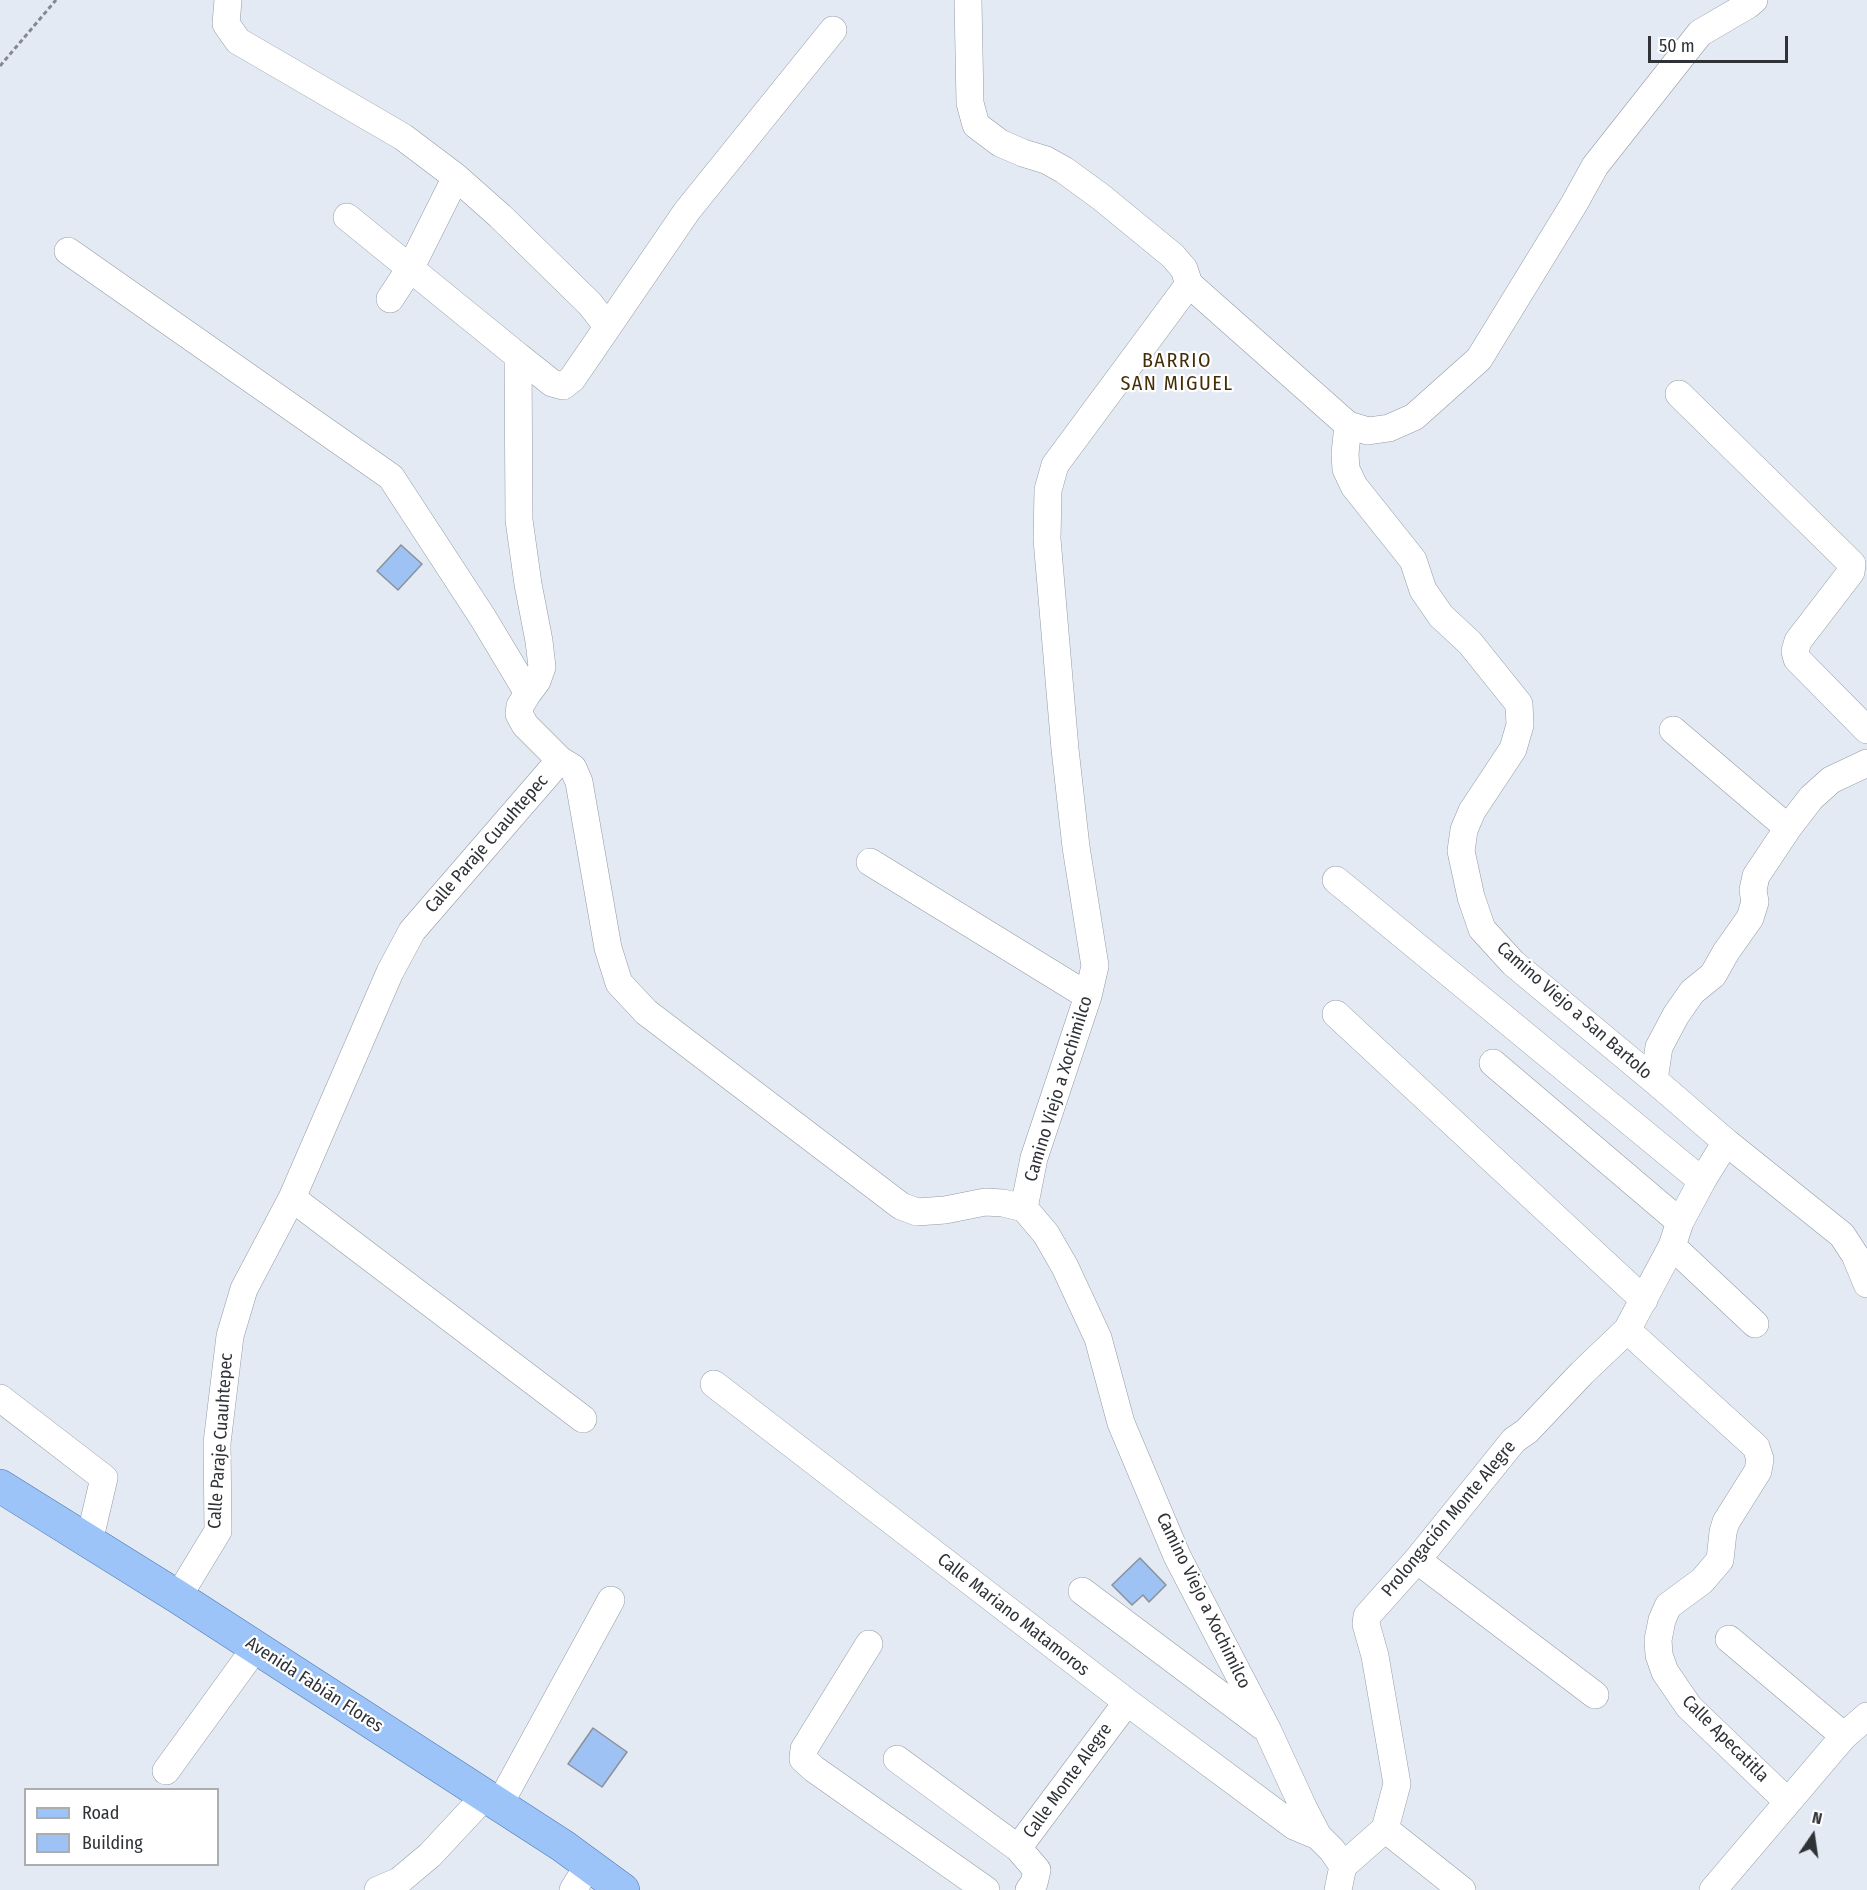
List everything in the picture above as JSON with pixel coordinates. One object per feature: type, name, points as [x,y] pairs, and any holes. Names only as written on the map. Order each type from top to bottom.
[{"type":"main road","name":"Avenida Fabián Flores","points":[[0,1486],[178,1597],[492,1801],[581,1877],[623,1890]]},
{"type":"street","points":[[228,0],[226,24],[238,41],[403,137],[456,177],[500,216],[590,304],[607,326]]},
{"type":"street","points":[[968,0],[970,103],[975,124],[1000,143],[1046,160],[1064,170],[1101,197],[1173,256],[1184,269],[1189,284],[1348,426],[1368,431],[1389,428],[1414,417],[1479,359],[1574,204],[1594,166],[1700,33],[1754,0]]},
{"type":"street","points":[[347,217],[552,383],[563,386],[573,379],[687,211],[833,30]]},
{"type":"street","points":[[390,299],[411,267],[456,177]]},
{"type":"street","points":[[68,251],[391,477],[483,618],[528,693]]},
{"type":"street","name":"Camino Viejo a Xochimilco","points":[[1189,284],[1055,465],[1048,490],[1047,539],[1065,749],[1076,847],[1095,966],[1088,996],[1034,1158],[1024,1208],[1046,1234],[1065,1267],[1098,1338],[1121,1423],[1177,1556],[1268,1731],[1318,1836],[1332,1850],[1341,1878]]},
{"type":"street","points":[[518,356],[519,520],[542,667],[537,681],[520,706],[519,714],[525,725],[560,760]]},
{"type":"street","points":[[1679,394],[1852,564],[1851,573],[1798,641],[1795,651],[1797,659],[1867,730]]},
{"type":"street","name":"Camino Viejo a San Bartolo","points":[[1348,426],[1346,469],[1354,486],[1413,560],[1423,590],[1441,616],[1470,643],[1519,704],[1520,725],[1513,749],[1472,811],[1464,830],[1461,851],[1471,897],[1482,929],[1514,963],[1726,1142]]},
{"type":"street","points":[[1673,730],[1788,828]]},
{"type":"street","name":"Calle Paraje Cuauhtepec","points":[[178,1597],[218,1531],[218,1443],[230,1336],[244,1289],[292,1198],[390,972],[412,931],[560,760],[573,768],[579,782],[608,948],[619,983],[646,1012],[901,1206],[917,1212],[945,1210],[985,1202],[1024,1208]]},
{"type":"street","points":[[1654,1080],[1659,1047],[1664,1036],[1692,993],[1713,975],[1750,918],[1755,902],[1753,890],[1756,876],[1788,828],[1811,798],[1831,780],[1866,765]]},
{"type":"street","points":[[870,862],[1088,996]]},
{"type":"street","points":[[1336,880],[1702,1181]]},
{"type":"street","points":[[1336,1014],[1644,1300]]},
{"type":"street","points":[[1492,1063],[1676,1234],[1755,1324]]},
{"type":"street","points":[[1726,1142],[1842,1235],[1855,1255],[1867,1284]]},
{"type":"street","name":"Prolongación Monte Alegre","points":[[1385,1829],[1397,1784],[1375,1656],[1366,1624],[1367,1616],[1417,1560],[1514,1440],[1527,1431],[1627,1330],[1702,1181],[1726,1142]]},
{"type":"street","points":[[292,1198],[583,1419]]},
{"type":"street","name":"Calle Apecatitla","points":[[1627,1330],[1756,1448],[1760,1459],[1758,1471],[1726,1522],[1720,1560],[1702,1581],[1668,1606],[1662,1620],[1658,1640],[1659,1655],[1665,1672],[1689,1707],[1787,1801]]},
{"type":"street","name":"Calle Mariano Matamoros","points":[[714,1384],[1127,1702],[1294,1826],[1318,1836]]},
{"type":"street","points":[[0,1398],[104,1478],[89,1542]]},
{"type":"street","points":[[1417,1560],[1595,1695]]},
{"type":"street","points":[[1082,1591],[1268,1731]]},
{"type":"street","points":[[378,1890],[399,1881],[492,1801],[611,1600]]},
{"type":"street","points":[[1728,1639],[1844,1736]]},
{"type":"street","points":[[868,1644],[804,1749],[803,1759],[986,1890]]},
{"type":"street","points":[[166,1771],[256,1647]]},
{"type":"street","name":"Calle Monte Alegre","points":[[1029,1890],[1034,1883],[1037,1870],[1018,1848],[1127,1702]]},
{"type":"street","points":[[1723,1886],[1787,1801],[1844,1736],[1867,1716]]},
{"type":"street","points":[[897,1759],[1018,1848]]},
{"type":"street","points":[[1341,1878],[1385,1829],[1462,1890]]},
{"type":"path","points":[[0,66],[56,0]]},
{"type":"building","points":[[401,545],[422,564],[398,590],[377,571]]},
{"type":"building","points":[[1140,1558],[1166,1585],[1149,1602],[1143,1595],[1132,1605],[1112,1585]]},
{"type":"building","points":[[593,1728],[627,1752],[602,1787],[568,1764]]},
{"type":"district","name":"BARRIO SAN MIGUEL","points":[[1177,372]]}]
